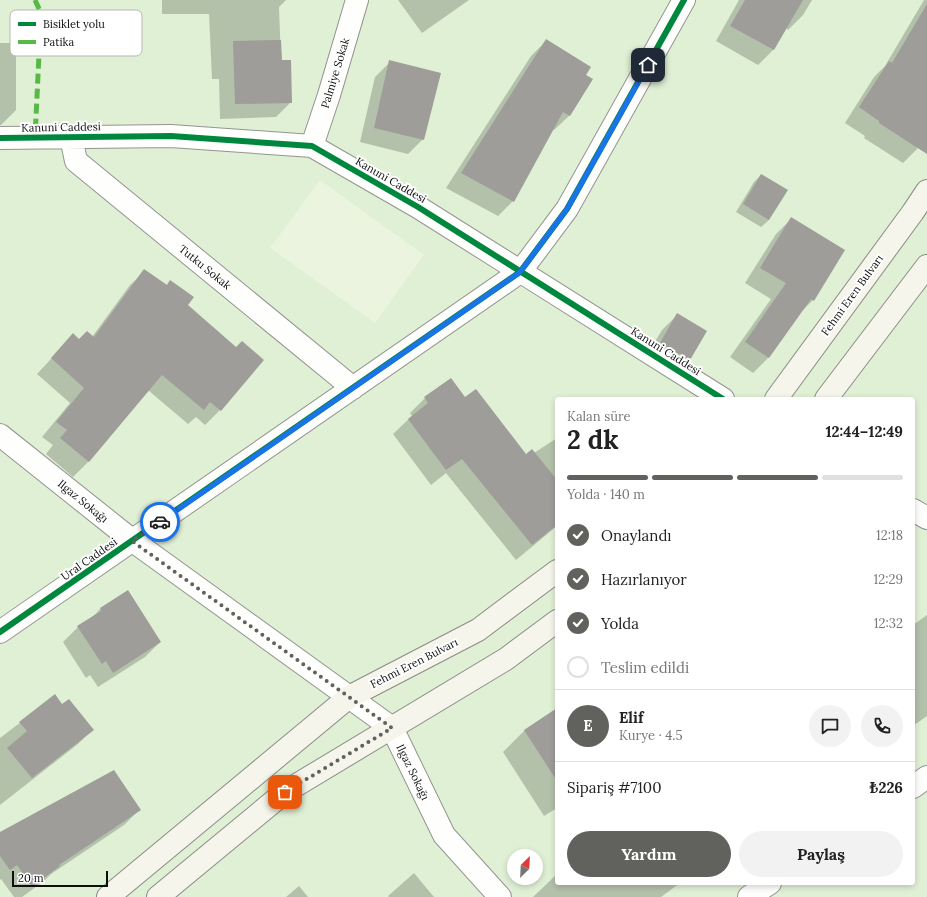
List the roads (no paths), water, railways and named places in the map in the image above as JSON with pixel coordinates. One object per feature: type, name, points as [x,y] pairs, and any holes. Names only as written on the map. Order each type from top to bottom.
[{"type":"street","name":"Palmiye Sokak","points":[[312,146],[329,95],[357,0]]},
{"type":"street","name":"Ural Caddesi","points":[[0,632],[520,272],[567,209],[684,0]]},
{"type":"street","name":"Kanuni Caddesi","points":[[0,138],[171,136],[312,146],[418,207],[720,397]]},
{"type":"street","name":"Tutku Sokak","points":[[71,137],[76,161],[353,388]]},
{"type":"street","name":"Fehmi Eren Bulvarı","points":[[777,397],[927,191]]},
{"type":"street","points":[[828,397],[927,266]]},
{"type":"street","name":"Ilgaz Sokağı","points":[[0,435],[132,541],[392,728],[444,835],[500,897]]},
{"type":"street","points":[[915,511],[927,518]]},
{"type":"street","name":"Fehmi Eren Bulvarı","points":[[108,897],[349,697],[478,630],[555,572]]},
{"type":"street","points":[[158,897],[285,792],[506,660],[555,622]]},
{"type":"street","points":[[915,786],[927,778]]},
{"type":"street","points":[[749,897],[767,885]]}]
